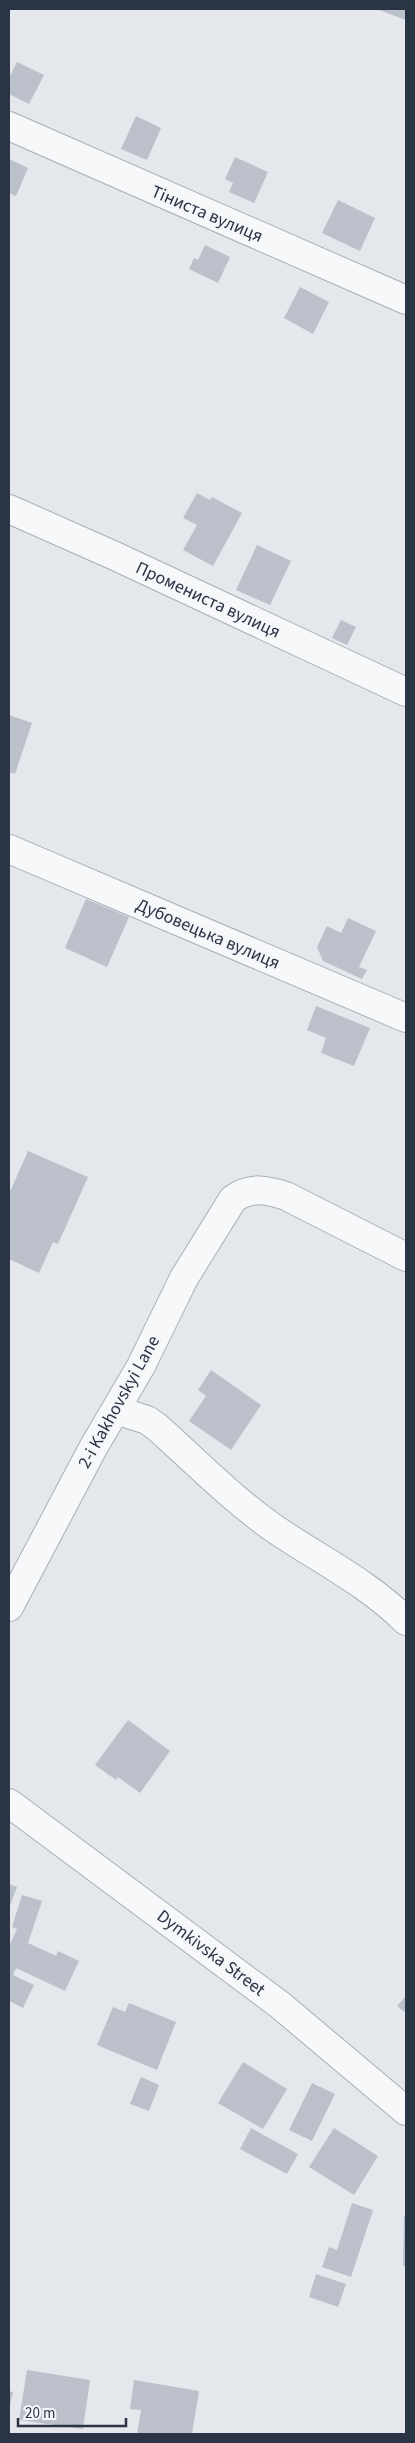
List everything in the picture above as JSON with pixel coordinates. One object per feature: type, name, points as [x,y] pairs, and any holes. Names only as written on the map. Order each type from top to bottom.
[{"type":"street","name":"Тіниста вулиця","points":[[9,126],[406,300]]},
{"type":"street","name":"Промениста вулиця","points":[[9,509],[115,556],[406,692]]},
{"type":"street","name":"Дубовецька вулиця","points":[[9,849],[406,1018]]},
{"type":"street","name":"2-i Kakhovskyi Lane","points":[[9,1608],[62,1505],[141,1366],[184,1278],[212,1228],[233,1199],[241,1193],[266,1189],[286,1196],[406,1257]]},
{"type":"street","points":[[116,1410],[147,1420],[157,1427],[219,1486],[243,1505],[274,1528],[339,1569],[406,1621]]},
{"type":"street","name":"Dymkivska Street","points":[[9,1803],[250,1982],[406,2111]]},
{"type":"building","points":[[406,9],[406,20],[379,10]]},
{"type":"building","points":[[17,62],[44,75],[29,104],[9,94],[9,78]]},
{"type":"building","points":[[136,116],[161,128],[147,160],[121,149]]},
{"type":"building","points":[[235,157],[268,172],[254,203],[229,192],[233,183],[225,179]]},
{"type":"building","points":[[9,159],[28,168],[16,196],[9,193]]},
{"type":"building","points":[[338,200],[375,218],[360,251],[322,233]]},
{"type":"building","points":[[205,245],[230,257],[218,283],[189,269],[194,258],[198,260]]},
{"type":"building","points":[[300,287],[329,302],[313,334],[284,318]]},
{"type":"building","points":[[197,493],[210,500],[212,497],[242,513],[213,566],[183,550],[197,525],[183,518]]},
{"type":"building","points":[[257,545],[291,561],[270,605],[236,590]]},
{"type":"building","points":[[341,620],[356,627],[347,645],[332,638]]},
{"type":"building","points":[[9,715],[32,723],[15,774],[9,772]]},
{"type":"building","points":[[86,899],[129,917],[107,967],[65,948]]},
{"type":"building","points":[[348,918],[376,931],[359,967],[367,970],[362,979],[323,961],[317,947],[327,926],[341,933]]},
{"type":"building","points":[[316,1006],[370,1028],[354,1066],[321,1053],[326,1038],[307,1030]]},
{"type":"building","points":[[28,1151],[88,1177],[58,1244],[53,1242],[39,1273],[9,1259],[9,1194]]},
{"type":"building","points":[[211,1370],[261,1405],[231,1450],[189,1421],[206,1396],[198,1390]]},
{"type":"building","points":[[128,1720],[170,1751],[140,1793],[118,1777],[116,1780],[95,1765]]},
{"type":"building","points":[[9,1884],[17,1887],[9,1909]]},
{"type":"building","points":[[22,1895],[42,1901],[28,1943],[56,1956],[58,1951],[79,1961],[65,1991],[16,1968],[13,1975],[34,1985],[23,2008],[9,2001],[9,1946],[17,1929],[12,1927]]},
{"type":"building","points":[[406,1996],[406,2013],[397,2006]]},
{"type":"building","points":[[129,2003],[176,2022],[157,2070],[97,2045],[113,2007],[125,2012]]},
{"type":"building","points":[[243,2062],[287,2089],[263,2129],[218,2103]]},
{"type":"building","points":[[141,2077],[159,2085],[149,2111],[130,2104]]},
{"type":"building","points":[[312,2083],[335,2094],[312,2141],[289,2130]]},
{"type":"building","points":[[251,2128],[298,2154],[287,2174],[240,2149]]},
{"type":"building","points":[[334,2128],[378,2156],[354,2195],[309,2167]]},
{"type":"building","points":[[352,2203],[373,2210],[351,2277],[322,2267],[329,2247],[337,2250]]},
{"type":"building","points":[[404,2215],[406,2216],[406,2266],[403,2266]]},
{"type":"building","points":[[316,2274],[346,2284],[338,2307],[309,2297]]},
{"type":"building","points":[[27,2370],[90,2380],[83,2429],[19,2420]]},
{"type":"building","points":[[134,2380],[199,2391],[192,2434],[137,2434],[141,2410],[130,2409]]},
{"type":"building","points":[[9,2391],[13,2392],[10,2405],[9,2405]]}]
